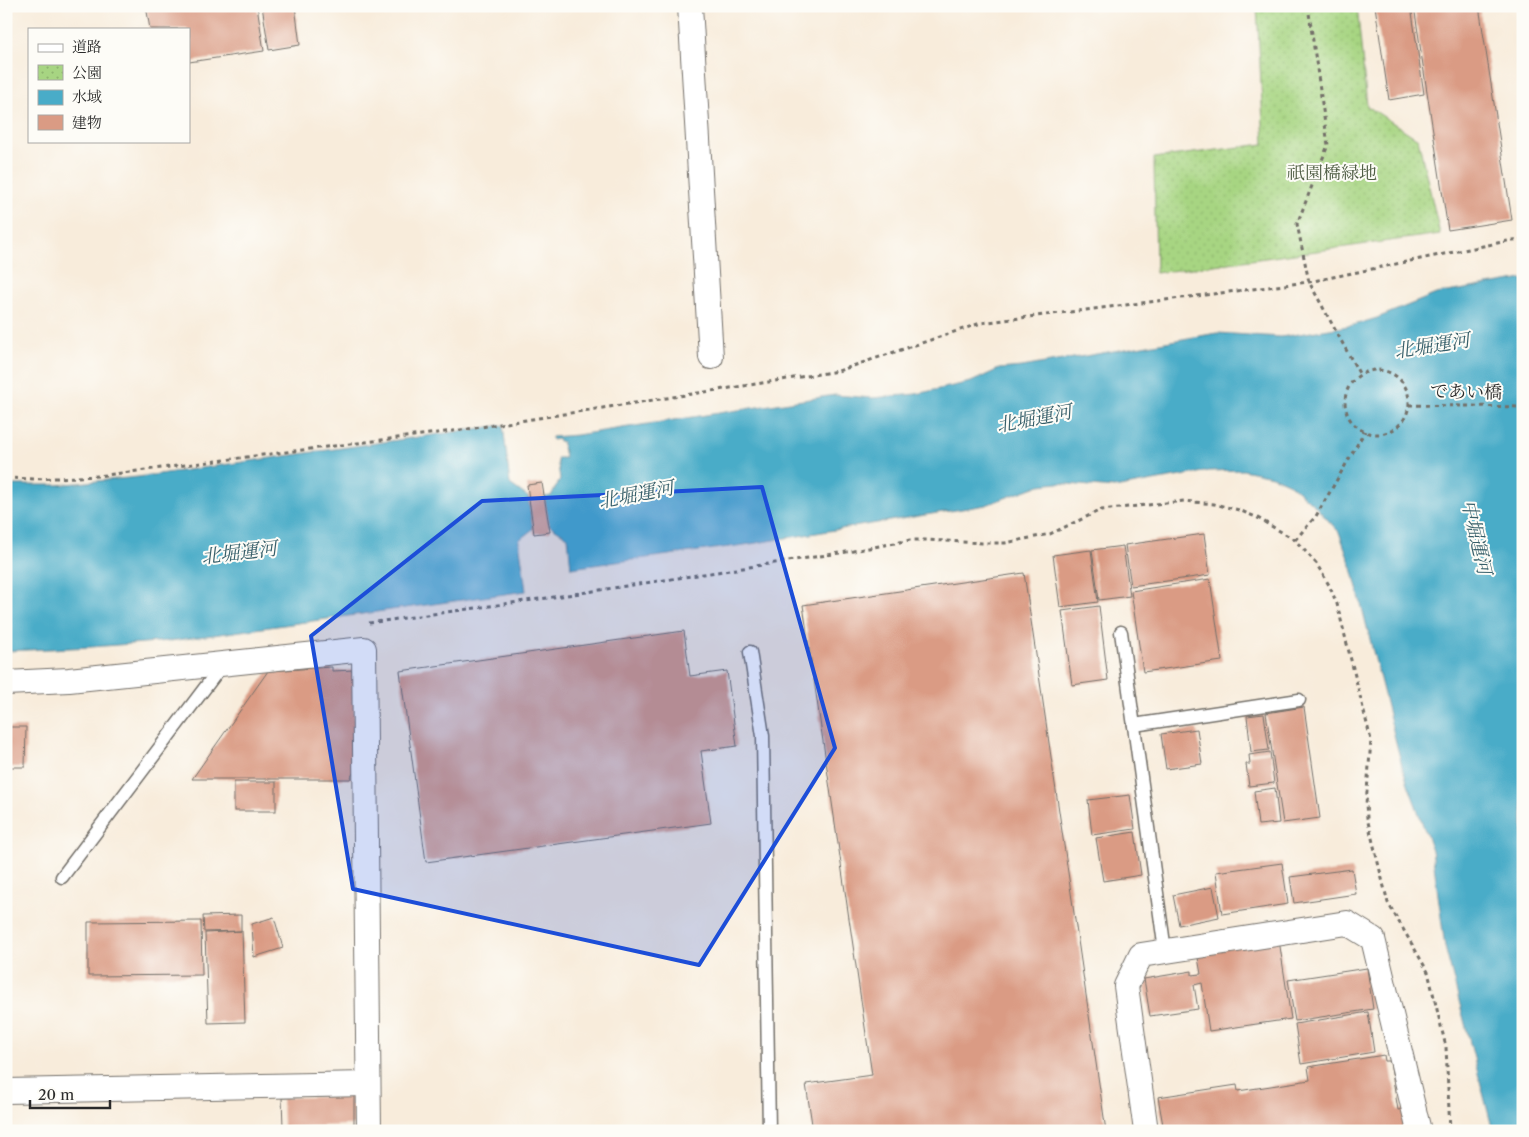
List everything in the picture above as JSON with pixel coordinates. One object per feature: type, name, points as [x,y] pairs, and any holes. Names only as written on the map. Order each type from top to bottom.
[{"type":"street","points":[[690,6],[711,357]]},
{"type":"street","points":[[6,683],[69,680],[364,649],[369,1131]]},
{"type":"street","points":[[1146,1131],[1126,986],[1141,955],[1347,923],[1373,939],[1419,1131]]},
{"type":"street","points":[[6,1091],[368,1084]]},
{"type":"lane","points":[[1121,632],[1165,952]]},
{"type":"lane","points":[[750,652],[763,736],[769,1131]]},
{"type":"lane","points":[[62,877],[223,664]]},
{"type":"lane","points":[[1134,725],[1299,700]]},
{"type":"path","points":[[1295,540],[1316,516],[1364,431],[1350,418],[1346,409],[1345,399],[1353,381],[1360,375],[1309,282],[1297,224],[1328,145],[1308,6]]},
{"type":"path","points":[[6,478],[35,479],[98,476],[468,429],[838,370],[982,323],[1309,282],[1523,239]]},
{"type":"path","name":"であい橋","points":[[1360,375],[1370,371],[1381,370],[1392,373],[1400,379],[1410,399],[1405,418],[1392,430],[1383,433],[1364,431]]},
{"type":"path","name":"であい橋","points":[[1409,406],[1523,407]]},
{"type":"path","points":[[366,623],[600,590],[853,551],[910,540],[1005,543],[1050,534],[1100,510],[1184,501],[1214,504],[1239,510],[1256,517],[1295,540],[1316,563],[1329,585],[1337,604],[1371,740],[1366,804],[1367,818],[1388,903],[1428,972],[1446,1047],[1450,1131]]},
{"type":"highlighted area","points":[[762,487],[835,748],[699,965],[353,889],[311,636],[482,501]]},
{"type":"green space","name":"祇園橋緑地","points":[[1257,6],[1357,6],[1367,106],[1418,139],[1440,234],[1156,273],[1154,158],[1264,144]]},
{"type":"water","points":[[1523,279],[1523,1131],[1493,1131],[1445,947],[1432,850],[1403,770],[1352,568],[1339,532],[1314,505],[1290,484],[1272,476],[1243,470],[1209,471],[1114,488],[1057,483],[1040,485],[986,505],[744,545],[571,568],[568,537],[549,525],[544,497],[551,496],[560,479],[557,458],[565,458],[562,441],[559,442],[558,439],[552,440],[552,437],[577,435],[835,395],[872,398],[916,394],[971,382],[999,369],[1022,367],[1217,333],[1281,337],[1354,325],[1377,318],[1436,294]]},
{"type":"water","name":"北堀運河","points":[[503,425],[510,484],[528,497],[533,529],[519,540],[526,591],[170,641],[6,651],[6,485],[57,485],[138,477]]},
{"type":"building","points":[[146,6],[257,6],[264,51],[190,62],[190,28],[150,28]]},
{"type":"building","points":[[262,6],[295,6],[300,45],[269,50]]},
{"type":"building","points":[[1375,6],[1411,6],[1424,94],[1389,100]]},
{"type":"building","points":[[1414,6],[1479,6],[1512,220],[1448,230]]},
{"type":"building","points":[[542,483],[550,532],[534,534],[527,485]]},
{"type":"building","points":[[1204,534],[1210,575],[1131,586],[1125,545]]},
{"type":"building","points":[[1123,546],[1130,596],[1099,600],[1092,550]]},
{"type":"building","points":[[1091,550],[1098,602],[1060,607],[1053,555]]},
{"type":"building","points":[[1024,573],[1106,1131],[813,1131],[806,1084],[872,1075],[803,605]]},
{"type":"building","points":[[1210,579],[1222,661],[1143,672],[1131,591]]},
{"type":"building","points":[[1099,606],[1108,680],[1072,685],[1062,611]]},
{"type":"building","points":[[684,631],[690,676],[727,671],[737,746],[701,751],[711,823],[426,862],[400,671]]},
{"type":"building","points":[[332,667],[332,671],[354,670],[355,769],[350,779],[192,779],[268,671]]},
{"type":"building","points":[[1304,707],[1320,818],[1283,823],[1266,713]]},
{"type":"building","points":[[1264,714],[1269,750],[1251,752],[1247,716]]},
{"type":"building","points":[[6,727],[26,727],[25,767],[6,767]]},
{"type":"building","points":[[1197,729],[1202,764],[1166,769],[1161,734]]},
{"type":"building","points":[[1270,752],[1274,783],[1249,786],[1246,764],[1250,764],[1249,755]]},
{"type":"building","points":[[234,782],[276,782],[276,811],[234,811]]},
{"type":"building","points":[[1275,788],[1279,823],[1258,825],[1254,791]]},
{"type":"building","points":[[1130,795],[1135,829],[1092,835],[1088,800]]},
{"type":"building","points":[[1135,832],[1141,875],[1103,881],[1096,838]]},
{"type":"building","points":[[1282,863],[1288,904],[1222,914],[1216,872]]},
{"type":"building","points":[[1352,869],[1356,894],[1294,903],[1290,877]]},
{"type":"building","points":[[1213,887],[1219,917],[1179,925],[1173,895]]},
{"type":"building","points":[[241,915],[241,931],[204,932],[203,916]]},
{"type":"building","points":[[274,917],[283,948],[254,957],[252,924]]},
{"type":"building","points":[[201,921],[202,975],[88,976],[88,922]]},
{"type":"building","points":[[242,931],[245,1022],[208,1023],[205,933]]},
{"type":"building","points":[[1279,940],[1291,1019],[1209,1031],[1202,983],[1194,985],[1198,1009],[1150,1016],[1144,979],[1192,971],[1192,975],[1201,974],[1197,952]]},
{"type":"building","points":[[1367,968],[1373,1009],[1295,1021],[1288,980]]},
{"type":"building","points":[[1368,1012],[1374,1052],[1301,1064],[1295,1024]]},
{"type":"building","points":[[1384,1055],[1385,1061],[1390,1061],[1398,1110],[1405,1109],[1409,1131],[1164,1131],[1158,1097],[1237,1085],[1238,1091],[1310,1080],[1308,1067]]},
{"type":"building","points":[[354,1096],[354,1125],[283,1127],[282,1098]]},
{"type":"water label","name":"中堀運河","points":[[1477,537]]}]
